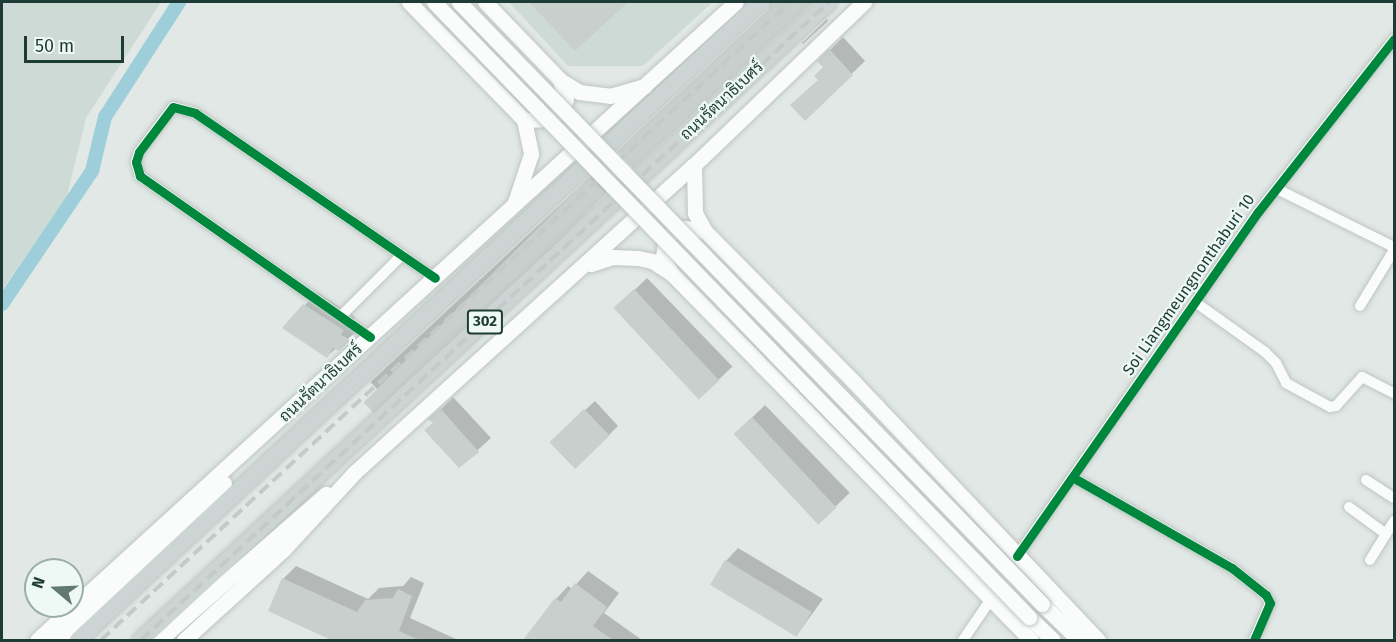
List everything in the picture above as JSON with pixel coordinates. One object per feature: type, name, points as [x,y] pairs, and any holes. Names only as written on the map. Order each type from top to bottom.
[{"type":"main road","points":[[409,2],[524,120],[531,154],[512,207]]},
{"type":"main road","points":[[434,2],[1053,640]]},
{"type":"main road","points":[[459,2],[1079,640]]},
{"type":"main road","points":[[485,2],[560,80],[594,96],[648,85]]},
{"type":"main road","name":"ถนนรัตนาธิเบศร์","points":[[37,640],[245,454],[736,2]]},
{"type":"main road","name":"ถนนรัตนาธิเบศร์","points":[[78,640],[761,2]]},
{"type":"main road","name":"ถนนรัตนาธิเบศร์","points":[[141,640],[829,2]]},
{"type":"main road","name":"ถนนรัตนาธิเบศร์","points":[[184,640],[283,550],[355,471],[694,165],[864,2]]},
{"type":"main road","points":[[524,120],[552,119],[566,99],[560,80]]},
{"type":"main road","points":[[694,165],[695,213],[705,231],[1098,640]]},
{"type":"main road","points":[[672,274],[663,257],[672,233],[684,228],[705,231]]},
{"type":"main road","points":[[584,266],[612,257],[638,258],[652,261],[672,274],[1031,640]]},
{"type":"main road","points":[[57,640],[224,484],[245,454]]},
{"type":"main road","points":[[159,640],[220,584],[355,471]]},
{"type":"main road","points":[[176,531],[211,518]]},
{"type":"street","name":"Soi Liangmeungnonthaburi 10","points":[[1017,556],[1277,189],[1395,39]]},
{"type":"street","points":[[370,337],[342,315],[140,176],[136,162],[140,152],[173,107],[195,113],[435,278]]},
{"type":"street","points":[[1277,189],[1395,248],[1360,306]]},
{"type":"street","points":[[342,315],[402,255]]},
{"type":"street","points":[[1195,302],[1271,358],[1286,383],[1330,407],[1336,406],[1362,377],[1395,393]]},
{"type":"street","points":[[1074,478],[1232,568],[1266,595],[1270,603],[1254,640]]},
{"type":"street","points":[[1366,480],[1395,498]]},
{"type":"street","points":[[1349,507],[1386,534]]},
{"type":"street","points":[[1370,560],[1395,521]]},
{"type":"street","points":[[963,640],[991,600]]},
{"type":"shaded area","points":[[2,2],[161,2],[86,118],[67,196],[2,290]]},
{"type":"shaded area","points":[[509,2],[713,2],[643,66],[568,66]]},
{"type":"building","points":[[529,2],[628,2],[575,51]]},
{"type":"building","points":[[771,2],[814,2],[634,169],[617,151],[768,10]]},
{"type":"building","points":[[829,49],[853,75],[805,121],[790,105],[818,80],[814,76],[823,67],[817,61]]},
{"type":"building","points":[[589,177],[606,194],[380,420],[363,403]]},
{"type":"building","points":[[634,289],[719,380],[699,400],[614,308]]},
{"type":"building","points":[[303,304],[344,330],[341,335],[351,340],[339,351],[333,348],[327,358],[282,328]]},
{"type":"building","points":[[440,408],[479,452],[459,468],[424,430],[433,423],[428,419]]},
{"type":"building","points":[[584,409],[610,436],[575,469],[549,442]]},
{"type":"building","points":[[752,417],[837,508],[818,525],[734,434]]},
{"type":"building","points":[[725,560],[812,612],[797,637],[710,585]]},
{"type":"building","points":[[282,578],[357,612],[365,600],[393,598],[398,589],[412,596],[399,631],[419,640],[331,640],[268,611]]},
{"type":"building","points":[[575,583],[607,607],[593,626],[613,640],[523,640],[555,598],[561,602]]},
{"type":"waterway","points":[[2,304],[92,171],[105,117],[179,2]]},
{"type":"railway","points":[[101,640],[790,2]]},
{"type":"railway","points":[[141,640],[829,2]]},
{"type":"cycle path","points":[[1017,556],[1258,212],[1394,39]]},
{"type":"cycle path","points":[[370,337],[140,176],[136,162],[139,152],[173,107],[195,113],[435,278]]},
{"type":"cycle path","points":[[1074,478],[1232,568],[1266,595],[1270,603],[1254,640]]}]
